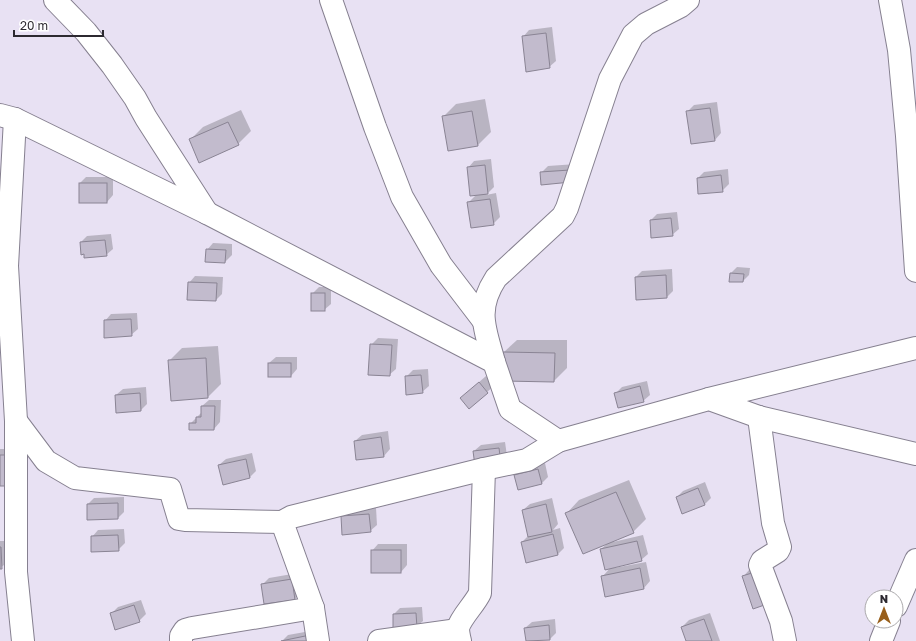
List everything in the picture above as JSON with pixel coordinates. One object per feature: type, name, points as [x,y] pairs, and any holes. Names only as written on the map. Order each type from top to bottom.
[{"type":"street","points":[[54,0],[86,32],[112,65],[135,98],[146,118],[207,213]]},
{"type":"street","points":[[331,0],[375,127],[402,197],[441,265],[483,320]]},
{"type":"street","points":[[558,441],[510,409],[494,362],[483,320],[483,306],[485,297],[496,278],[559,221],[567,208],[610,79],[633,35],[646,24],[681,6],[688,0]]},
{"type":"street","points":[[890,0],[899,58],[907,136],[916,271]]},
{"type":"street","points":[[23,641],[8,577],[16,421],[7,266],[7,117],[207,213],[494,362]]},
{"type":"street","points":[[16,421],[46,461],[75,478],[170,489],[179,518],[184,520],[282,522],[291,517],[484,469],[527,460],[558,441],[709,399],[916,348]]},
{"type":"street","points":[[709,399],[759,417],[916,454]]},
{"type":"street","points":[[759,417],[773,523],[780,546],[778,551],[762,561],[760,565],[781,621],[785,641]]},
{"type":"street","points":[[379,641],[459,635],[461,621],[476,602],[480,593],[484,469]]},
{"type":"street","points":[[282,522],[313,608],[318,641]]},
{"type":"street","points":[[903,589],[916,560]]},
{"type":"street","points":[[181,641],[181,636],[184,630],[192,628],[313,608]]},
{"type":"street","points":[[881,641],[886,629]]},
{"type":"building","points":[[546,33],[550,68],[526,72],[522,36]]},
{"type":"building","points":[[710,108],[715,141],[691,144],[686,111]]},
{"type":"building","points":[[472,111],[478,146],[448,151],[442,116]]},
{"type":"building","points":[[228,122],[239,145],[199,163],[189,139]]},
{"type":"building","points":[[485,165],[488,194],[470,196],[467,167]]},
{"type":"building","points":[[570,170],[571,182],[541,185],[540,172]]},
{"type":"building","points":[[721,175],[723,192],[698,194],[697,178]]},
{"type":"building","points":[[79,183],[107,183],[107,203],[79,203]]},
{"type":"building","points":[[490,199],[494,225],[471,228],[467,202]]},
{"type":"building","points":[[671,218],[673,236],[651,238],[650,220]]},
{"type":"building","points":[[105,240],[107,256],[84,258],[84,254],[81,255],[80,242]]},
{"type":"building","points":[[206,249],[226,250],[225,263],[205,262]]},
{"type":"building","points":[[730,273],[744,274],[743,282],[729,282]]},
{"type":"building","points":[[666,275],[667,298],[636,300],[635,277]]},
{"type":"building","points":[[188,282],[217,283],[216,301],[187,300]]},
{"type":"building","points":[[311,293],[325,293],[325,311],[311,311]]},
{"type":"building","points":[[131,319],[132,336],[104,338],[104,320]]},
{"type":"building","points":[[370,344],[392,345],[390,376],[368,375]]},
{"type":"building","points":[[503,352],[555,353],[554,382],[503,381]]},
{"type":"building","points":[[206,358],[208,398],[171,401],[168,360]]},
{"type":"building","points":[[268,363],[291,363],[291,377],[268,377]]},
{"type":"building","points":[[421,375],[423,393],[406,395],[405,376]]},
{"type":"building","points":[[479,382],[488,393],[469,409],[460,398]]},
{"type":"building","points":[[640,386],[644,402],[618,408],[614,393]]},
{"type":"building","points":[[140,393],[141,411],[116,413],[115,395]]},
{"type":"building","points":[[201,406],[215,406],[214,430],[189,430],[189,423],[196,423],[196,417],[201,417]]},
{"type":"building","points":[[381,437],[384,457],[356,460],[354,441]]},
{"type":"building","points":[[499,448],[501,464],[475,466],[473,451]]},
{"type":"building","points":[[0,455],[8,455],[9,486],[0,486]]},
{"type":"building","points":[[246,459],[250,478],[223,485],[218,465]]},
{"type":"building","points":[[538,469],[542,484],[518,490],[514,475]]},
{"type":"building","points":[[698,488],[705,505],[682,514],[676,497]]},
{"type":"building","points":[[616,492],[634,533],[583,554],[565,513]]},
{"type":"building","points":[[118,503],[118,519],[87,520],[87,504]]},
{"type":"building","points":[[546,504],[552,532],[528,537],[522,510]]},
{"type":"building","points":[[369,514],[371,532],[342,535],[341,516]]},
{"type":"building","points":[[553,534],[558,555],[526,563],[521,542]]},
{"type":"building","points":[[118,535],[119,551],[91,552],[91,536]]},
{"type":"building","points":[[637,541],[642,561],[605,570],[600,549]]},
{"type":"building","points":[[1,547],[2,569],[0,569]]},
{"type":"building","points":[[371,550],[401,550],[401,573],[371,573]]},
{"type":"building","points":[[640,568],[644,589],[605,597],[601,576]]},
{"type":"building","points":[[762,570],[773,602],[753,609],[742,576]]},
{"type":"building","points":[[292,579],[295,600],[264,604],[261,584]]},
{"type":"building","points":[[134,605],[140,622],[115,630],[110,613]]},
{"type":"building","points":[[416,613],[417,628],[393,628],[393,614]]},
{"type":"building","points":[[704,619],[712,641],[686,641],[681,627]]},
{"type":"building","points":[[549,625],[550,640],[526,641],[524,628]]},
{"type":"building","points":[[310,635],[311,641],[281,641]]}]
